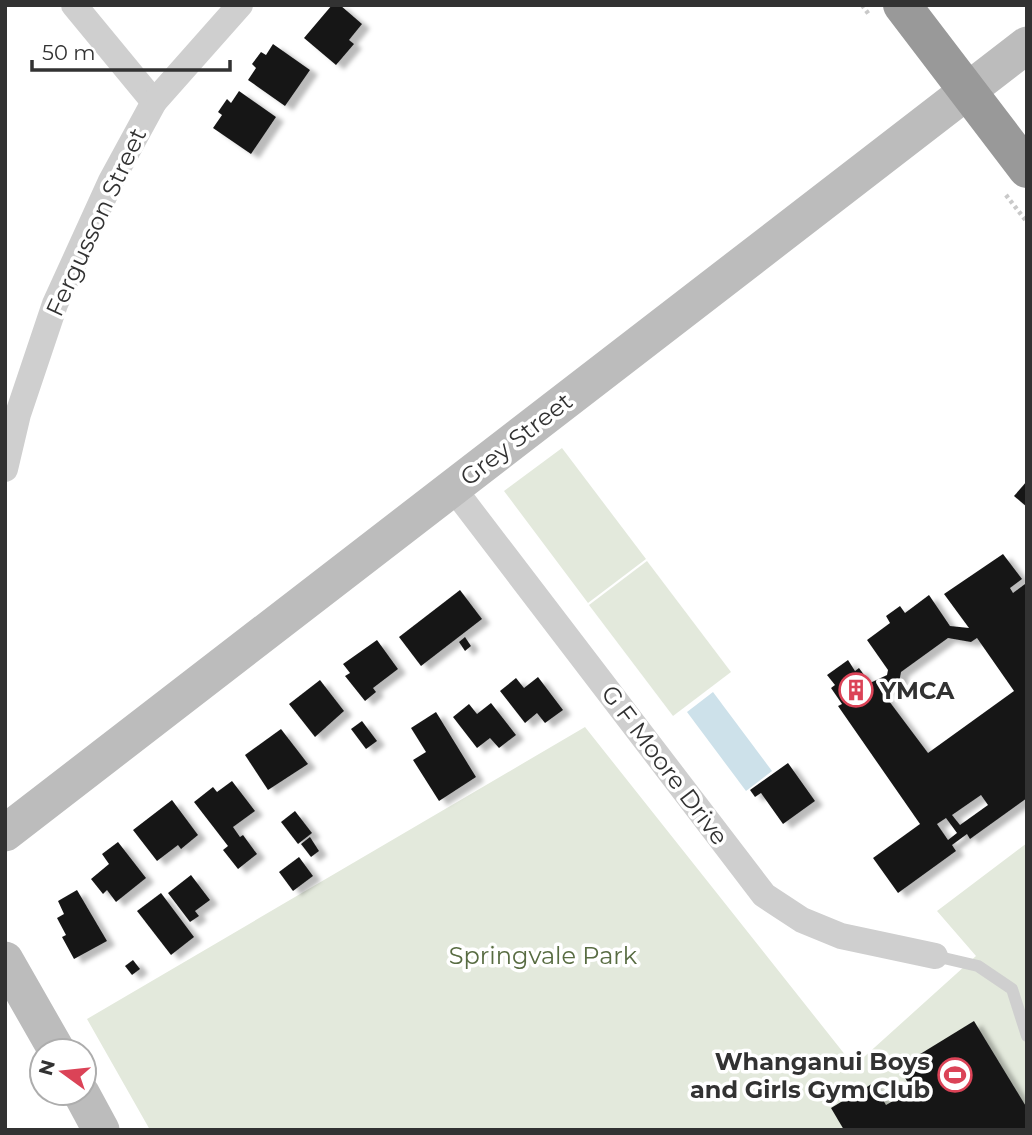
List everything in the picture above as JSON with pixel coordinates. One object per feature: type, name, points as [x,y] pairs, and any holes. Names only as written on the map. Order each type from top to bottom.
[{"type":"highway","points":[[902,5],[1027,169]]},
{"type":"main road","name":"Grey Street","points":[[5,832],[1027,45]]},
{"type":"main road","points":[[5,960],[49,1037]]},
{"type":"main road","points":[[89,1107],[101,1130]]},
{"type":"street","points":[[74,5],[154,102]]},
{"type":"street","name":"Fergusson Street","points":[[5,469],[18,414],[55,304],[111,181],[154,102],[240,5]]},
{"type":"street","name":"G F Moore Drive","points":[[453,488],[764,895],[802,920],[841,936],[935,956]]},
{"type":"lane","points":[[935,956],[978,966],[1012,989],[1027,1035]]},
{"type":"green space","points":[[562,448],[646,559],[588,603],[504,491]]},
{"type":"green space","points":[[647,561],[731,672],[673,716],[589,605]]},
{"type":"green space","name":"Springvale Park","points":[[585,727],[854,1066],[976,956],[937,911],[1027,843],[1027,1130],[150,1130],[87,1019]]},
{"type":"water","points":[[713,692],[772,771],[746,791],[687,712]]},
{"type":"building","points":[[332,5],[340,5],[362,24],[349,40],[354,44],[336,65],[304,38]]},
{"type":"building","points":[[273,44],[310,70],[285,106],[248,80],[256,68],[252,64],[261,52],[266,55]]},
{"type":"building","points":[[239,91],[276,117],[251,154],[213,128],[222,115],[218,112],[227,99],[231,103]]},
{"type":"building","points":[[1027,481],[1027,507],[1014,496]]},
{"type":"building","name":"YMCA","points":[[1003,554],[1022,579],[1010,588],[1013,593],[1025,584],[1027,586],[1027,798],[970,839],[967,834],[952,845],[956,851],[898,893],[873,858],[920,824],[838,706],[842,704],[831,688],[835,685],[827,675],[848,660],[855,671],[859,668],[870,683],[887,675],[888,670],[867,640],[890,623],[886,616],[900,606],[905,613],[929,595],[950,626],[969,628],[944,594]],"holes":[[[948,638],[971,642],[977,638],[1014,691],[928,753],[883,693],[899,683],[901,672]],[[981,795],[988,805],[960,825],[952,815]],[[946,818],[957,833],[948,840],[937,824]]]},
{"type":"building","points":[[460,590],[482,619],[421,666],[399,637]]},
{"type":"building","points":[[465,637],[471,646],[465,651],[459,642]]},
{"type":"building","points":[[377,640],[398,669],[373,688],[376,692],[365,701],[345,676],[350,673],[343,664]]},
{"type":"building","points":[[538,677],[563,710],[545,723],[537,713],[525,723],[500,691],[516,678],[524,688]]},
{"type":"building","points":[[320,680],[344,711],[315,737],[289,704]]},
{"type":"building","points":[[491,703],[516,735],[499,748],[490,738],[477,748],[453,717],[469,704],[477,714]]},
{"type":"building","points":[[436,712],[476,777],[439,801],[413,760],[426,752],[411,728]]},
{"type":"building","points":[[362,721],[377,741],[366,749],[351,729]]},
{"type":"building","points":[[281,729],[308,764],[268,790],[245,755]]},
{"type":"building","points":[[788,763],[815,801],[783,824],[761,793],[755,797],[750,790]]},
{"type":"building","points":[[232,781],[255,811],[233,827],[240,837],[243,835],[257,854],[238,869],[223,850],[228,846],[194,802],[213,787],[217,792]]},
{"type":"building","points":[[172,800],[198,835],[181,849],[178,845],[157,861],[133,830]]},
{"type":"building","points":[[295,811],[312,833],[298,844],[281,822]]},
{"type":"building","points":[[310,837],[319,851],[311,857],[301,844]]},
{"type":"building","points":[[118,842],[146,878],[116,902],[107,890],[103,894],[91,879],[109,864],[102,854]]},
{"type":"building","points":[[299,857],[313,876],[293,891],[279,872]]},
{"type":"building","points":[[191,875],[210,900],[195,911],[199,916],[190,922],[168,893]]},
{"type":"building","points":[[77,890],[107,941],[74,959],[62,937],[66,935],[57,918],[64,914],[58,901]]},
{"type":"building","points":[[161,893],[194,937],[171,955],[137,911]]},
{"type":"building","points":[[133,960],[140,969],[132,975],[125,966]]},
{"type":"building","name":"Whanganui Boys and Girls Gym Club","points":[[974,1021],[1027,1108],[1027,1130],[844,1130],[831,1108],[846,1099],[843,1094],[849,1090],[853,1096],[873,1083],[886,1105],[912,1090],[899,1067]]},
{"type":"place","name":"YMCA","points":[[856,690]]},
{"type":"place","name":"Whanganui Boys and Girls Gym Club","points":[[955,1075]]}]
